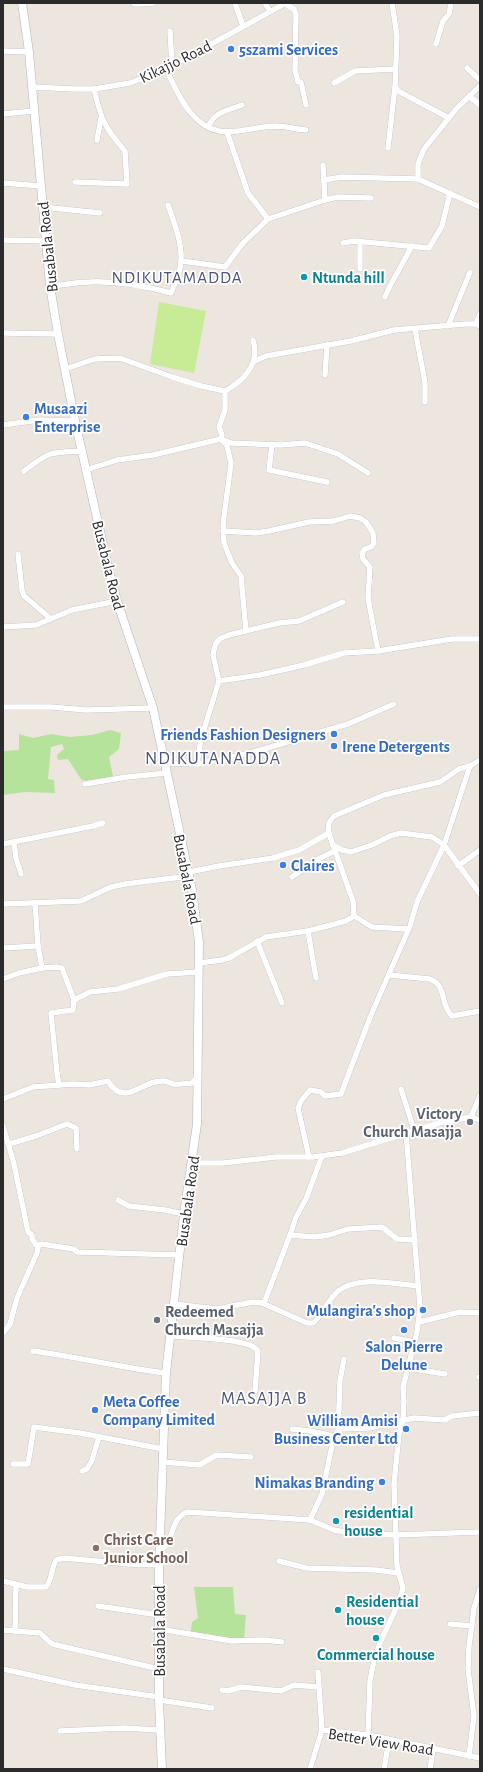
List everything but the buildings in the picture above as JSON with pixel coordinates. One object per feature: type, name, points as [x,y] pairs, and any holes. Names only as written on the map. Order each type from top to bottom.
[{"type":"street","name":"Busabala Road","points":[[22,3],[29,52],[50,286],[58,334],[75,422],[108,571],[153,708],[189,874],[197,919],[200,963],[197,1124],[184,1214],[166,1372],[159,1565],[159,1698],[162,1769]]},
{"type":"street","points":[[136,3],[154,3]]},
{"type":"street","points":[[235,3],[244,26]]},
{"type":"street","points":[[265,3],[270,12]]},
{"type":"street","points":[[285,3],[294,9],[296,14],[295,70],[298,82],[301,82],[306,105]]},
{"type":"street","name":"Kikajjo Road","points":[[32,87],[75,90],[94,89],[130,83],[172,66],[285,3]]},
{"type":"street","points":[[388,148],[395,87],[397,36],[392,3]]},
{"type":"street","points":[[436,44],[451,3]]},
{"type":"street","points":[[170,31],[172,66]]},
{"type":"street","points":[[3,51],[29,52]]},
{"type":"street","points":[[467,68],[480,80]]},
{"type":"street","points":[[166,69],[187,109],[198,121],[208,127],[227,132],[240,132],[275,126],[306,130]]},
{"type":"street","points":[[334,83],[355,71],[395,69]]},
{"type":"street","points":[[418,179],[418,164],[429,142],[469,96],[480,86]]},
{"type":"street","points":[[395,87],[398,91],[449,118]]},
{"type":"street","points":[[75,182],[127,184],[126,151],[112,136],[101,118],[94,89]]},
{"type":"street","points":[[469,96],[480,105]]},
{"type":"street","points":[[208,127],[216,114],[242,105]]},
{"type":"street","points":[[3,114],[34,111]]},
{"type":"street","points":[[97,140],[101,118]]},
{"type":"street","points":[[227,132],[248,193],[268,219]]},
{"type":"street","points":[[323,165],[325,200]]},
{"type":"street","points":[[324,180],[342,177],[418,179],[480,207]]},
{"type":"street","points":[[3,183],[41,186]]},
{"type":"street","points":[[343,244],[360,242],[429,248],[442,226],[450,193]]},
{"type":"street","points":[[182,261],[225,267],[243,243],[268,219],[338,197],[371,198]]},
{"type":"street","points":[[50,286],[90,282],[118,283],[152,288],[171,293],[182,261],[181,251],[168,205]]},
{"type":"street","points":[[43,207],[100,213]]},
{"type":"street","points":[[3,240],[46,241]]},
{"type":"street","points":[[360,242],[360,269]]},
{"type":"street","points":[[385,297],[412,246]]},
{"type":"street","points":[[448,326],[470,272]]},
{"type":"street","points":[[254,361],[266,356],[351,341],[394,330],[478,325],[480,314]]},
{"type":"street","points":[[415,329],[425,383],[425,402]]},
{"type":"street","points":[[3,333],[58,334]]},
{"type":"street","points":[[65,369],[95,359],[120,358],[133,361],[172,377],[201,386],[225,391],[239,382],[254,361],[256,353],[253,340]]},
{"type":"street","points":[[325,375],[327,345]]},
{"type":"street","points":[[225,391],[225,410],[219,427],[222,435],[221,439],[227,446],[231,463],[223,531],[224,543],[229,558],[241,576],[246,631]]},
{"type":"street","points":[[3,425],[39,420],[75,422]]},
{"type":"street","points":[[86,470],[117,460],[153,455],[221,439],[231,444],[305,444],[338,454],[368,472]]},
{"type":"street","points":[[272,445],[268,470],[326,482]]},
{"type":"street","points":[[24,471],[45,455],[53,452],[82,452]]},
{"type":"street","points":[[223,531],[256,533],[269,532],[309,522],[334,521],[350,516],[360,518],[366,522],[373,533],[374,543],[362,553],[363,559],[370,567],[368,598],[378,651]]},
{"type":"street","points":[[18,554],[24,596],[51,619]]},
{"type":"street","points":[[3,627],[36,625],[72,610],[117,600]]},
{"type":"street","points":[[197,764],[201,739],[219,681],[213,655],[216,643],[229,635],[279,623],[299,621],[343,602]]},
{"type":"street","points":[[219,681],[260,675],[304,665],[344,653],[378,651],[452,639],[480,639]]},
{"type":"street","points":[[165,763],[197,764],[224,759],[297,740],[348,724],[394,704]]},
{"type":"street","points":[[3,707],[51,707],[86,710],[153,708]]},
{"type":"street","points":[[354,916],[353,902],[329,834],[329,823],[334,816],[384,795],[440,782],[460,769],[470,766],[480,760]]},
{"type":"street","points":[[309,1157],[298,1108],[301,1101],[310,1090],[321,1092],[325,1096],[338,1096],[341,1094],[366,1028],[390,975],[417,902],[444,845],[470,766]]},
{"type":"street","points":[[85,784],[128,777],[167,774]]},
{"type":"street","points":[[3,844],[103,823]]},
{"type":"street","points":[[333,845],[342,850],[351,852],[401,833],[432,837],[444,845],[480,894]]},
{"type":"street","points":[[3,904],[81,901],[111,887],[189,874],[219,866],[273,858],[299,850],[329,834]]},
{"type":"street","points":[[14,842],[16,858],[21,874]]},
{"type":"street","points":[[458,866],[480,850]]},
{"type":"street","points":[[292,877],[316,860],[335,851]]},
{"type":"street","points":[[35,903],[38,946],[42,968]]},
{"type":"street","points":[[354,916],[372,927],[408,929]]},
{"type":"street","points":[[200,963],[229,958],[266,937],[308,931],[346,921],[354,916]]},
{"type":"street","points":[[308,931],[316,978]]},
{"type":"street","points":[[257,941],[282,1003]]},
{"type":"street","points":[[3,948],[38,946]]},
{"type":"street","points":[[3,979],[19,973],[42,968],[56,966],[62,968],[74,1000],[73,1010],[51,1013],[56,1073],[60,1085]]},
{"type":"street","points":[[74,1000],[90,992],[118,989],[167,974],[199,972]]},
{"type":"street","points":[[390,975],[430,979],[436,982],[440,985],[445,1005],[448,1012],[452,1016],[480,1011]]},
{"type":"street","points":[[3,1100],[33,1087],[73,1084],[89,1086],[108,1081],[118,1092],[126,1094],[153,1082],[164,1081],[172,1084],[192,1083],[198,1077]]},
{"type":"street","points":[[401,1089],[414,1130]]},
{"type":"street","points":[[471,1117],[480,1095]]},
{"type":"street","points":[[192,1163],[223,1163],[276,1157],[309,1157],[342,1154],[439,1123],[471,1117],[480,1120]]},
{"type":"street","points":[[9,1144],[36,1136],[67,1124],[76,1128],[77,1149]]},
{"type":"street","points":[[3,1126],[9,1144],[28,1232],[32,1235],[32,1239],[38,1247],[37,1253],[17,1298],[10,1324],[3,1333]]},
{"type":"street","points":[[368,1735],[370,1681],[380,1643],[403,1588],[398,1573],[395,1535],[394,1484],[404,1401],[404,1387],[419,1322],[420,1307],[406,1133]]},
{"type":"street","points":[[264,1303],[296,1217],[306,1199],[322,1156]]},
{"type":"street","points":[[118,1200],[129,1206],[165,1210],[184,1214]]},
{"type":"street","points":[[290,1235],[315,1237],[329,1235],[348,1229],[382,1227],[397,1238],[415,1240]]},
{"type":"street","points":[[38,1247],[41,1244],[74,1249],[77,1252],[180,1255]]},
{"type":"street","points":[[174,1304],[216,1309],[253,1302],[264,1303],[307,1323],[312,1323],[317,1320],[334,1295],[346,1287],[361,1283],[380,1282],[418,1286]]},
{"type":"street","points":[[419,1322],[460,1312],[480,1314]]},
{"type":"street","points":[[170,1336],[223,1340],[255,1347],[258,1351],[255,1391]]},
{"type":"street","points":[[394,1338],[414,1342]]},
{"type":"street","points":[[33,1351],[75,1357],[131,1369],[166,1372]]},
{"type":"street","points":[[310,1520],[322,1494],[336,1434],[340,1381],[344,1359]]},
{"type":"street","points":[[408,1368],[445,1374]]},
{"type":"street","points":[[336,1434],[341,1429],[369,1428],[414,1418],[445,1420],[452,1416],[480,1413]]},
{"type":"street","points":[[13,1464],[28,1464],[34,1427],[163,1449]]},
{"type":"street","points":[[292,1429],[336,1434]]},
{"type":"street","points":[[82,1471],[87,1469],[92,1460],[99,1437]]},
{"type":"street","points":[[163,1462],[199,1465],[217,1455],[251,1457]]},
{"type":"street","points":[[160,1551],[169,1544],[177,1520],[187,1512],[310,1520],[344,1533],[395,1535],[480,1532]]},
{"type":"street","points":[[3,1581],[27,1587],[46,1587],[49,1584],[53,1564],[56,1560],[64,1558],[128,1564],[159,1565]]},
{"type":"street","points":[[279,1561],[306,1568],[376,1570],[398,1573]]},
{"type":"street","points":[[15,1631],[16,1585]]},
{"type":"street","points":[[469,1756],[474,1724],[474,1708],[468,1669],[469,1646],[474,1608],[480,1589]]},
{"type":"street","points":[[98,1606],[159,1615]]},
{"type":"street","points":[[450,1624],[472,1626]]},
{"type":"street","points":[[159,1629],[232,1641],[265,1640],[282,1642]]},
{"type":"street","points":[[3,1630],[40,1633],[52,1644],[159,1669]]},
{"type":"street","points":[[3,1669],[76,1685],[212,1708]]},
{"type":"street","points":[[318,1672],[322,1730]]},
{"type":"street","points":[[222,1690],[228,1691],[241,1687],[281,1691],[289,1686],[299,1684],[318,1687]]},
{"type":"street","points":[[60,1731],[123,1728],[160,1730]]},
{"type":"street","name":"Better View Road","points":[[310,1769],[322,1730],[368,1735],[480,1758]]},
{"type":"street","points":[[384,1769],[390,1740]]},
{"type":"street","points":[[430,1769],[433,1749]]},
{"type":"green space","points":[[159,302],[206,311],[194,373],[150,364]]},
{"type":"green space","points":[[110,730],[121,733],[119,749],[109,757],[113,776],[87,782],[81,779],[68,759],[58,760],[57,755],[64,749],[62,744],[51,747],[48,779],[54,780],[55,793],[25,792],[3,795],[3,751],[19,750],[19,734],[33,738],[51,734],[70,737],[92,735]]},
{"type":"green space","points":[[194,1587],[233,1587],[235,1614],[246,1615],[244,1639],[190,1635],[192,1622],[198,1618]]},
{"type":"place","name":"5szami Services","points":[[231,49]]},
{"type":"place","name":"Ntunda hill","points":[[304,277]]},
{"type":"place","name":"Musaazi Enterprise","points":[[26,417]]},
{"type":"place","name":"Friends Fashion Designers","points":[[334,734]]},
{"type":"place","name":"Irene Detergents","points":[[334,746]]},
{"type":"place","name":"Claires","points":[[283,865]]},
{"type":"place","name":"Victory Church Masajja","points":[[470,1122]]},
{"type":"place","name":"Mulangira's shop","points":[[423,1310]]},
{"type":"place","name":"Redeemed Church Masajja","points":[[157,1320]]},
{"type":"place","name":"Salon Pierre Delune","points":[[404,1330]]},
{"type":"place","name":"Meta Coffee Company Limited","points":[[95,1410]]},
{"type":"place","name":"William Amisi Business Center Ltd","points":[[406,1429]]},
{"type":"place","name":"Nimakas Branding","points":[[382,1482]]},
{"type":"place","name":"residential house","points":[[336,1521]]},
{"type":"place","name":"Christ Care Junior School","points":[[96,1548]]},
{"type":"place","name":"Residential house","points":[[338,1610]]},
{"type":"place","name":"Commercial house","points":[[376,1638]]},
{"type":"district","name":"NDIKUTAMADDA","points":[[177,277]]},
{"type":"district","name":"NDIKUTANADDA","points":[[213,758]]},
{"type":"district","name":"MASAJJA B","points":[[264,1398]]}]
